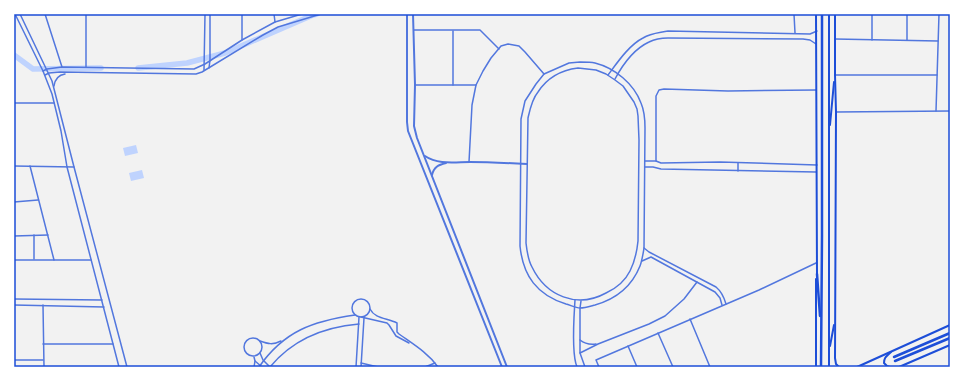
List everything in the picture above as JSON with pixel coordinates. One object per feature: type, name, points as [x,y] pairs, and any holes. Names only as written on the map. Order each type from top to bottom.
[{"type":"main road","points":[[817,14],[816,263],[821,328]]},
{"type":"main road","points":[[821,367],[822,14]]},
{"type":"main road","points":[[829,14],[829,367]]},
{"type":"main road","points":[[834,14],[836,112],[835,358],[836,364],[839,367]]},
{"type":"main road","points":[[829,136],[835,74]]},
{"type":"main road","points":[[816,367],[817,274]]},
{"type":"main road","points":[[829,349],[835,320]]},
{"type":"main road","points":[[857,367],[950,326]]},
{"type":"main road","points":[[894,358],[950,333]]},
{"type":"main road","points":[[895,361],[950,338]]},
{"type":"main road","points":[[899,367],[950,346]]},
{"type":"main road","points":[[890,367],[884,363],[884,360],[885,356],[894,350]]},
{"type":"street","points":[[15,14],[45,74],[52,94],[67,167],[119,367]]},
{"type":"street","points":[[20,14],[49,73],[54,88],[127,367]]},
{"type":"street","points":[[46,14],[62,68]]},
{"type":"street","points":[[86,14],[86,67]]},
{"type":"street","points":[[204,71],[205,14]]},
{"type":"street","points":[[209,68],[210,14]]},
{"type":"street","points":[[242,14],[242,40]]},
{"type":"street","points":[[274,14],[275,22]]},
{"type":"street","points":[[43,71],[47,69],[86,67],[194,69],[275,22],[302,14]]},
{"type":"street","points":[[45,74],[196,74],[204,71],[242,47],[273,30],[321,14]]},
{"type":"street","points":[[407,14],[408,131],[502,367]]},
{"type":"street","points":[[414,14],[414,126],[417,138],[507,367]]},
{"type":"street","points":[[792,39],[794,33],[794,14]]},
{"type":"street","points":[[872,14],[872,40]]},
{"type":"street","points":[[907,14],[907,41]]},
{"type":"street","points":[[936,111],[939,14]]},
{"type":"street","points":[[414,30],[480,30],[499,49]]},
{"type":"street","points":[[453,31],[453,85]]},
{"type":"street","points":[[608,76],[632,45],[642,38],[653,34],[668,31],[810,34],[817,31]]},
{"type":"street","points":[[614,79],[636,51],[649,42],[659,39],[792,39],[810,40],[816,44]]},
{"type":"street","points":[[835,39],[938,41]]},
{"type":"street","points":[[469,162],[472,105],[476,85],[491,58],[501,46],[508,44],[519,46],[526,52],[544,74]]},
{"type":"street","points":[[580,62],[595,63],[618,73],[634,90],[641,102],[645,121],[644,248],[642,261],[630,284],[620,293],[601,303],[580,308],[554,300],[539,290],[526,271],[520,255],[521,119],[525,101],[544,74],[569,63],[580,62]]},
{"type":"street","points":[[585,68],[596,70],[608,76],[623,86],[634,102],[638,116],[638,237],[634,264],[623,282],[616,288],[599,297],[581,301],[558,295],[548,288],[538,278],[527,255],[528,118],[533,101],[538,91],[550,79],[563,71],[585,68]]},
{"type":"street","points":[[54,88],[56,80],[59,76],[68,73]]},
{"type":"street","points":[[835,74],[937,75]]},
{"type":"street","points":[[415,84],[476,85]]},
{"type":"street","points":[[656,161],[656,96],[659,90],[816,90]]},
{"type":"street","points":[[14,103],[54,103]]},
{"type":"street","points":[[836,112],[950,111]]},
{"type":"street","points":[[424,155],[432,160],[447,163]]},
{"type":"street","points":[[645,161],[817,165]]},
{"type":"street","points":[[431,176],[433,170],[438,165],[447,163],[469,162],[527,164]]},
{"type":"street","points":[[658,169],[659,162]]},
{"type":"street","points":[[738,163],[738,171]]},
{"type":"street","points":[[14,166],[74,167]]},
{"type":"street","points":[[30,166],[54,260]]},
{"type":"street","points":[[645,167],[653,167],[658,169],[817,172]]},
{"type":"street","points":[[14,202],[39,200]]},
{"type":"street","points":[[34,235],[34,260]]},
{"type":"street","points":[[14,236],[48,235]]},
{"type":"street","points":[[644,248],[716,287],[724,296],[726,304]]},
{"type":"street","points":[[642,261],[651,257],[718,294],[723,305]]},
{"type":"street","points":[[14,260],[91,260]]},
{"type":"street","points":[[599,367],[596,360],[767,286],[816,263]]},
{"type":"street","points":[[580,353],[665,316],[684,299],[697,282]]},
{"type":"street","points":[[14,298],[102,300]]},
{"type":"street","points":[[355,315],[351,308],[353,302],[358,299],[365,300],[375,315],[396,323],[397,332],[428,355],[438,367]]},
{"type":"street","points":[[575,300],[574,359],[577,367]]},
{"type":"street","points":[[581,301],[580,353],[584,367]]},
{"type":"street","points":[[14,305],[104,307]]},
{"type":"street","points":[[43,305],[44,367]]},
{"type":"street","points":[[360,317],[367,315],[370,309]]},
{"type":"street","points":[[260,341],[262,349],[257,356],[254,357],[246,353],[244,347],[246,341],[250,339],[254,338],[271,344],[276,344],[317,322],[355,315],[389,325],[398,338],[414,345]]},
{"type":"street","points":[[356,367],[360,317]]},
{"type":"street","points":[[361,367],[364,318]]},
{"type":"street","points":[[690,319],[710,367]]},
{"type":"street","points":[[574,321],[577,320],[580,322]]},
{"type":"street","points":[[260,353],[263,360],[270,367],[280,356],[308,337],[324,330],[359,324]]},
{"type":"street","points":[[658,333],[673,367]]},
{"type":"street","points":[[259,366],[263,360],[285,339]]},
{"type":"street","points":[[580,340],[583,343],[590,345],[598,344]]},
{"type":"street","points":[[43,344],[113,344]]},
{"type":"street","points":[[628,346],[637,367]]},
{"type":"street","points":[[254,357],[254,367]]},
{"type":"street","points":[[14,360],[43,360]]},
{"type":"street","points":[[255,361],[262,367]]},
{"type":"street","points":[[361,363],[378,367]]},
{"type":"street","points":[[424,367],[435,363]]},
{"type":"water","points":[[136,145],[138,153],[125,156],[123,148]]},
{"type":"water","points":[[142,170],[144,178],[131,181],[129,173]]},
{"type":"waterway","points":[[138,68],[187,63],[225,53],[317,14]]},
{"type":"waterway","points":[[14,55],[33,69],[101,68]]}]
